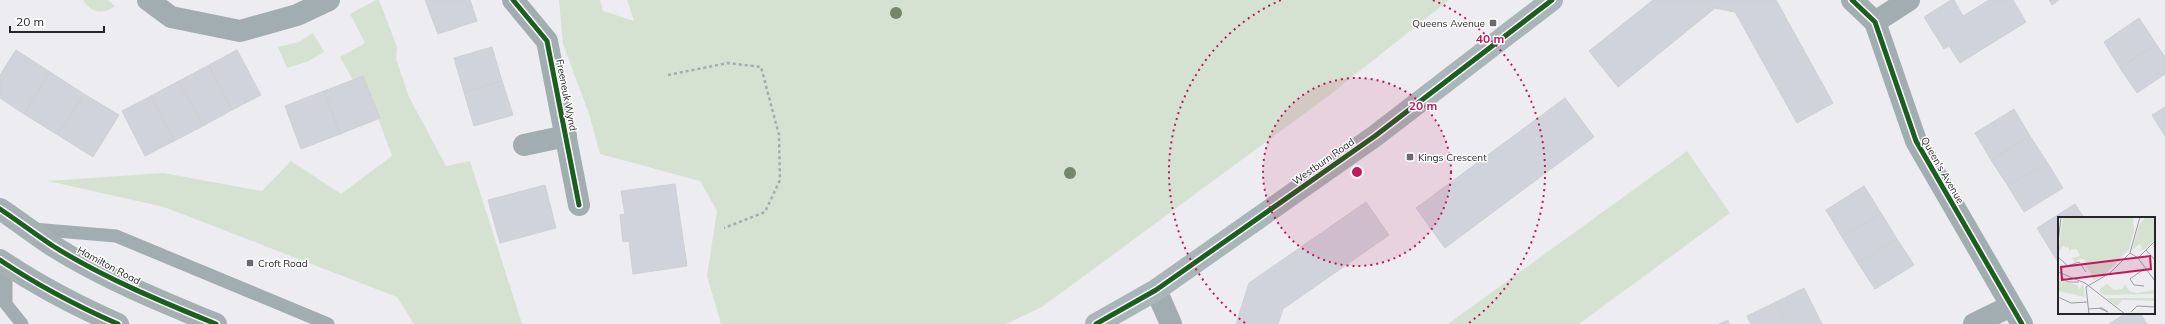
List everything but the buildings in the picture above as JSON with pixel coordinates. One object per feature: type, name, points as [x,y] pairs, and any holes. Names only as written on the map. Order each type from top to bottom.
[{"type":"main road","name":"Hamilton Road","points":[[0,209],[53,246],[96,269],[152,297],[216,324]]},
{"type":"main road","points":[[3,262],[92,313],[118,324]]},
{"type":"street","points":[[148,0],[171,17],[240,31],[296,16],[329,0]]},
{"type":"street","name":"Freeneuk Wynd","points":[[513,0],[547,42],[579,204]]},
{"type":"street","name":"Westburn Road","points":[[1096,324],[1156,290],[1375,136],[1552,0]]},
{"type":"street","name":"Queen's Avenue","points":[[1852,0],[1875,22],[1916,141],[2016,315]]},
{"type":"street","points":[[1875,22],[1909,0]]},
{"type":"street","points":[[524,144],[566,136]]},
{"type":"street","points":[[1156,290],[1172,324]]},
{"type":"street","points":[[1974,324],[2016,315]]},
{"type":"lane","points":[[30,229],[116,236],[328,324]]},
{"type":"lane","points":[[3,262],[6,304],[22,324]]},
{"type":"path","points":[[668,75],[728,63],[761,67],[779,135],[780,180],[765,212],[724,228]]},
{"type":"green space","points":[[83,0],[108,0],[115,6],[106,11],[98,11],[90,8]]},
{"type":"green space","points":[[376,0],[379,0],[397,47],[396,59],[409,97],[446,166],[470,161],[522,324],[414,324],[397,297],[164,207],[48,181],[163,173],[262,191],[291,161],[341,194],[392,156],[363,77],[353,80],[340,57],[365,43],[350,14]]},
{"type":"green space","points":[[559,0],[600,0],[603,11],[634,21],[627,0],[1449,0],[1327,97],[1042,307],[1006,324],[721,324],[707,276],[717,211],[700,181],[600,154],[589,114],[563,44]]},
{"type":"green space","points":[[313,33],[324,52],[309,61],[287,68],[278,47],[299,42]]},
{"type":"green space","points":[[1687,151],[1730,213],[1579,324],[1448,324]]},
{"type":"cycle path","points":[[513,0],[547,41],[579,205]]},
{"type":"cycle path","points":[[1096,324],[1156,290],[1375,136],[1552,0]]},
{"type":"cycle path","points":[[1852,0],[1875,22],[1916,141],[2022,324]]},
{"type":"cycle path","points":[[0,209],[72,258],[153,298],[216,324]]},
{"type":"cycle path","points":[[0,260],[58,295],[118,324]]},
{"type":"place","name":"Queens Avenue","points":[[1493,23]]},
{"type":"place","name":"Kings Crescent","points":[[1410,157]]},
{"type":"place","name":"Croft Road","points":[[250,263]]}]
